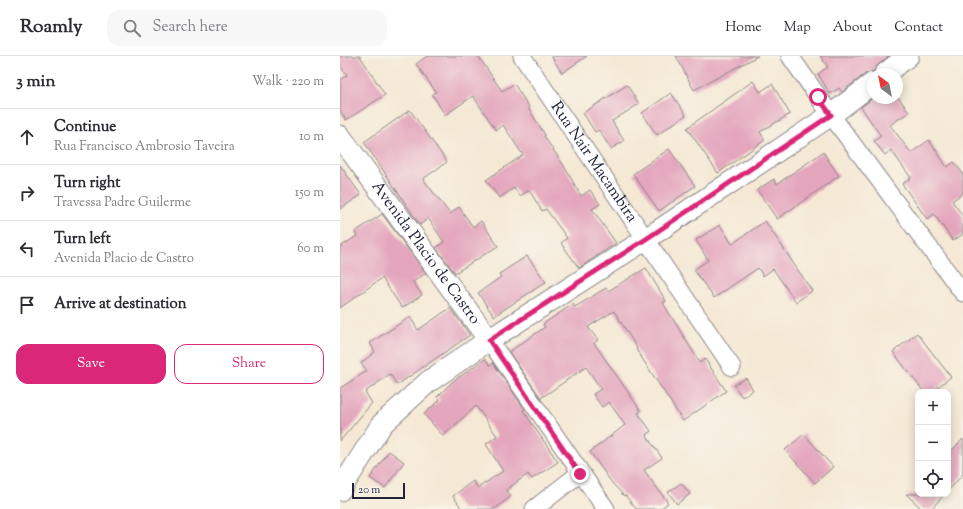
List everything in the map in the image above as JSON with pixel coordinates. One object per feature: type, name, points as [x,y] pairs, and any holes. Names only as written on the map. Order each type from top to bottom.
[{"type":"street","name":"Rua Nair Macambira","points":[[522,56],[732,367]]},
{"type":"street","points":[[790,56],[831,115],[963,293]]},
{"type":"street","points":[[893,68],[908,56]]},
{"type":"street","points":[[340,490],[382,424],[428,382],[489,340],[646,239],[831,115],[867,88]]},
{"type":"street","name":"Avenida Placio de Castro","points":[[340,136],[489,340],[580,474],[606,509]]},
{"type":"street","points":[[534,509],[580,474]]},
{"type":"building","points":[[340,56],[360,56],[385,95],[346,120],[340,111],[340,80],[347,75],[340,66]]},
{"type":"building","points":[[427,56],[478,56],[502,91],[514,84],[581,196],[590,190],[600,204],[592,209],[616,243],[579,268],[561,243],[567,238],[546,209],[542,211],[529,190],[520,196],[514,188],[499,198],[486,180],[523,155],[503,125],[496,130],[473,96],[445,115],[432,94],[436,92],[416,64]]},
{"type":"building","points":[[551,56],[587,56],[562,73]]},
{"type":"building","points":[[676,56],[758,56],[694,90]]},
{"type":"building","points":[[820,56],[889,56],[876,68],[867,68],[867,73],[842,92],[839,88],[830,94],[818,74],[828,67]]},
{"type":"building","points":[[753,81],[760,92],[772,84],[790,114],[760,132],[765,140],[718,173],[687,128]]},
{"type":"building","points":[[627,85],[639,104],[612,121],[624,141],[611,149],[599,130],[595,132],[583,113]]},
{"type":"building","points":[[671,93],[686,115],[657,135],[642,113]]},
{"type":"building","points":[[867,102],[867,104],[903,104],[909,112],[890,125],[911,153],[929,140],[947,167],[954,162],[963,174],[963,193],[952,201],[963,216],[963,234],[953,241],[934,214],[927,219],[902,184],[911,178],[891,150],[885,155],[874,141],[881,136],[861,107]]},
{"type":"building","points":[[410,110],[447,162],[423,179],[450,214],[459,207],[473,227],[481,221],[498,246],[455,273],[436,248],[444,242],[428,218],[420,225],[364,142]]},
{"type":"building","points":[[669,149],[695,186],[659,211],[633,174]]},
{"type":"building","points":[[823,152],[839,176],[777,219],[757,190],[774,179],[777,184]]},
{"type":"building","points":[[340,165],[361,195],[340,209]]},
{"type":"building","points":[[382,214],[426,273],[413,282],[422,295],[402,308],[382,278],[340,308],[340,247],[357,236],[355,232]]},
{"type":"building","points":[[765,221],[812,291],[796,302],[773,269],[763,276],[758,268],[714,298],[694,270],[708,260],[696,240],[720,225],[732,244]]},
{"type":"building","points":[[527,256],[546,282],[494,316],[478,293],[501,277],[499,274]]},
{"type":"building","points":[[646,268],[666,301],[663,303],[700,363],[705,359],[726,391],[683,421],[636,349],[637,348],[614,311],[588,327],[598,340],[594,343],[641,411],[638,413],[651,431],[646,435],[662,458],[644,470],[668,503],[660,509],[636,509],[625,495],[624,496],[612,483],[590,452],[625,425],[609,402],[602,407],[593,394],[601,389],[586,367],[541,398],[509,352],[545,327],[543,324],[573,304],[575,307],[606,288],[608,291]]},
{"type":"building","points":[[450,308],[470,335],[397,385],[390,374],[365,392],[372,403],[340,441],[340,388],[367,371],[361,363],[375,352],[370,343],[410,317],[418,330]]},
{"type":"building","points":[[917,333],[951,377],[935,389],[922,389],[893,352]]},
{"type":"building","points":[[485,359],[490,365],[493,363],[525,409],[523,410],[558,462],[532,479],[528,474],[506,490],[511,496],[495,509],[462,509],[453,496],[473,481],[478,488],[503,471],[486,444],[497,436],[476,406],[443,436],[424,414],[440,400],[437,397],[452,382]]},
{"type":"building","points":[[746,378],[753,390],[742,397],[734,385]]},
{"type":"building","points":[[804,434],[833,467],[815,483],[785,450]]},
{"type":"building","points":[[963,439],[963,474],[951,488],[951,461],[951,451]]},
{"type":"building","points":[[389,451],[404,462],[385,488],[370,478]]},
{"type":"building","points":[[681,483],[690,494],[677,504],[668,492]]},
{"type":"building","points":[[906,494],[915,494],[915,497],[942,497],[931,509],[922,509]]},
{"type":"route","points":[[580,474],[489,340],[646,239],[831,115],[818,97]]}]
